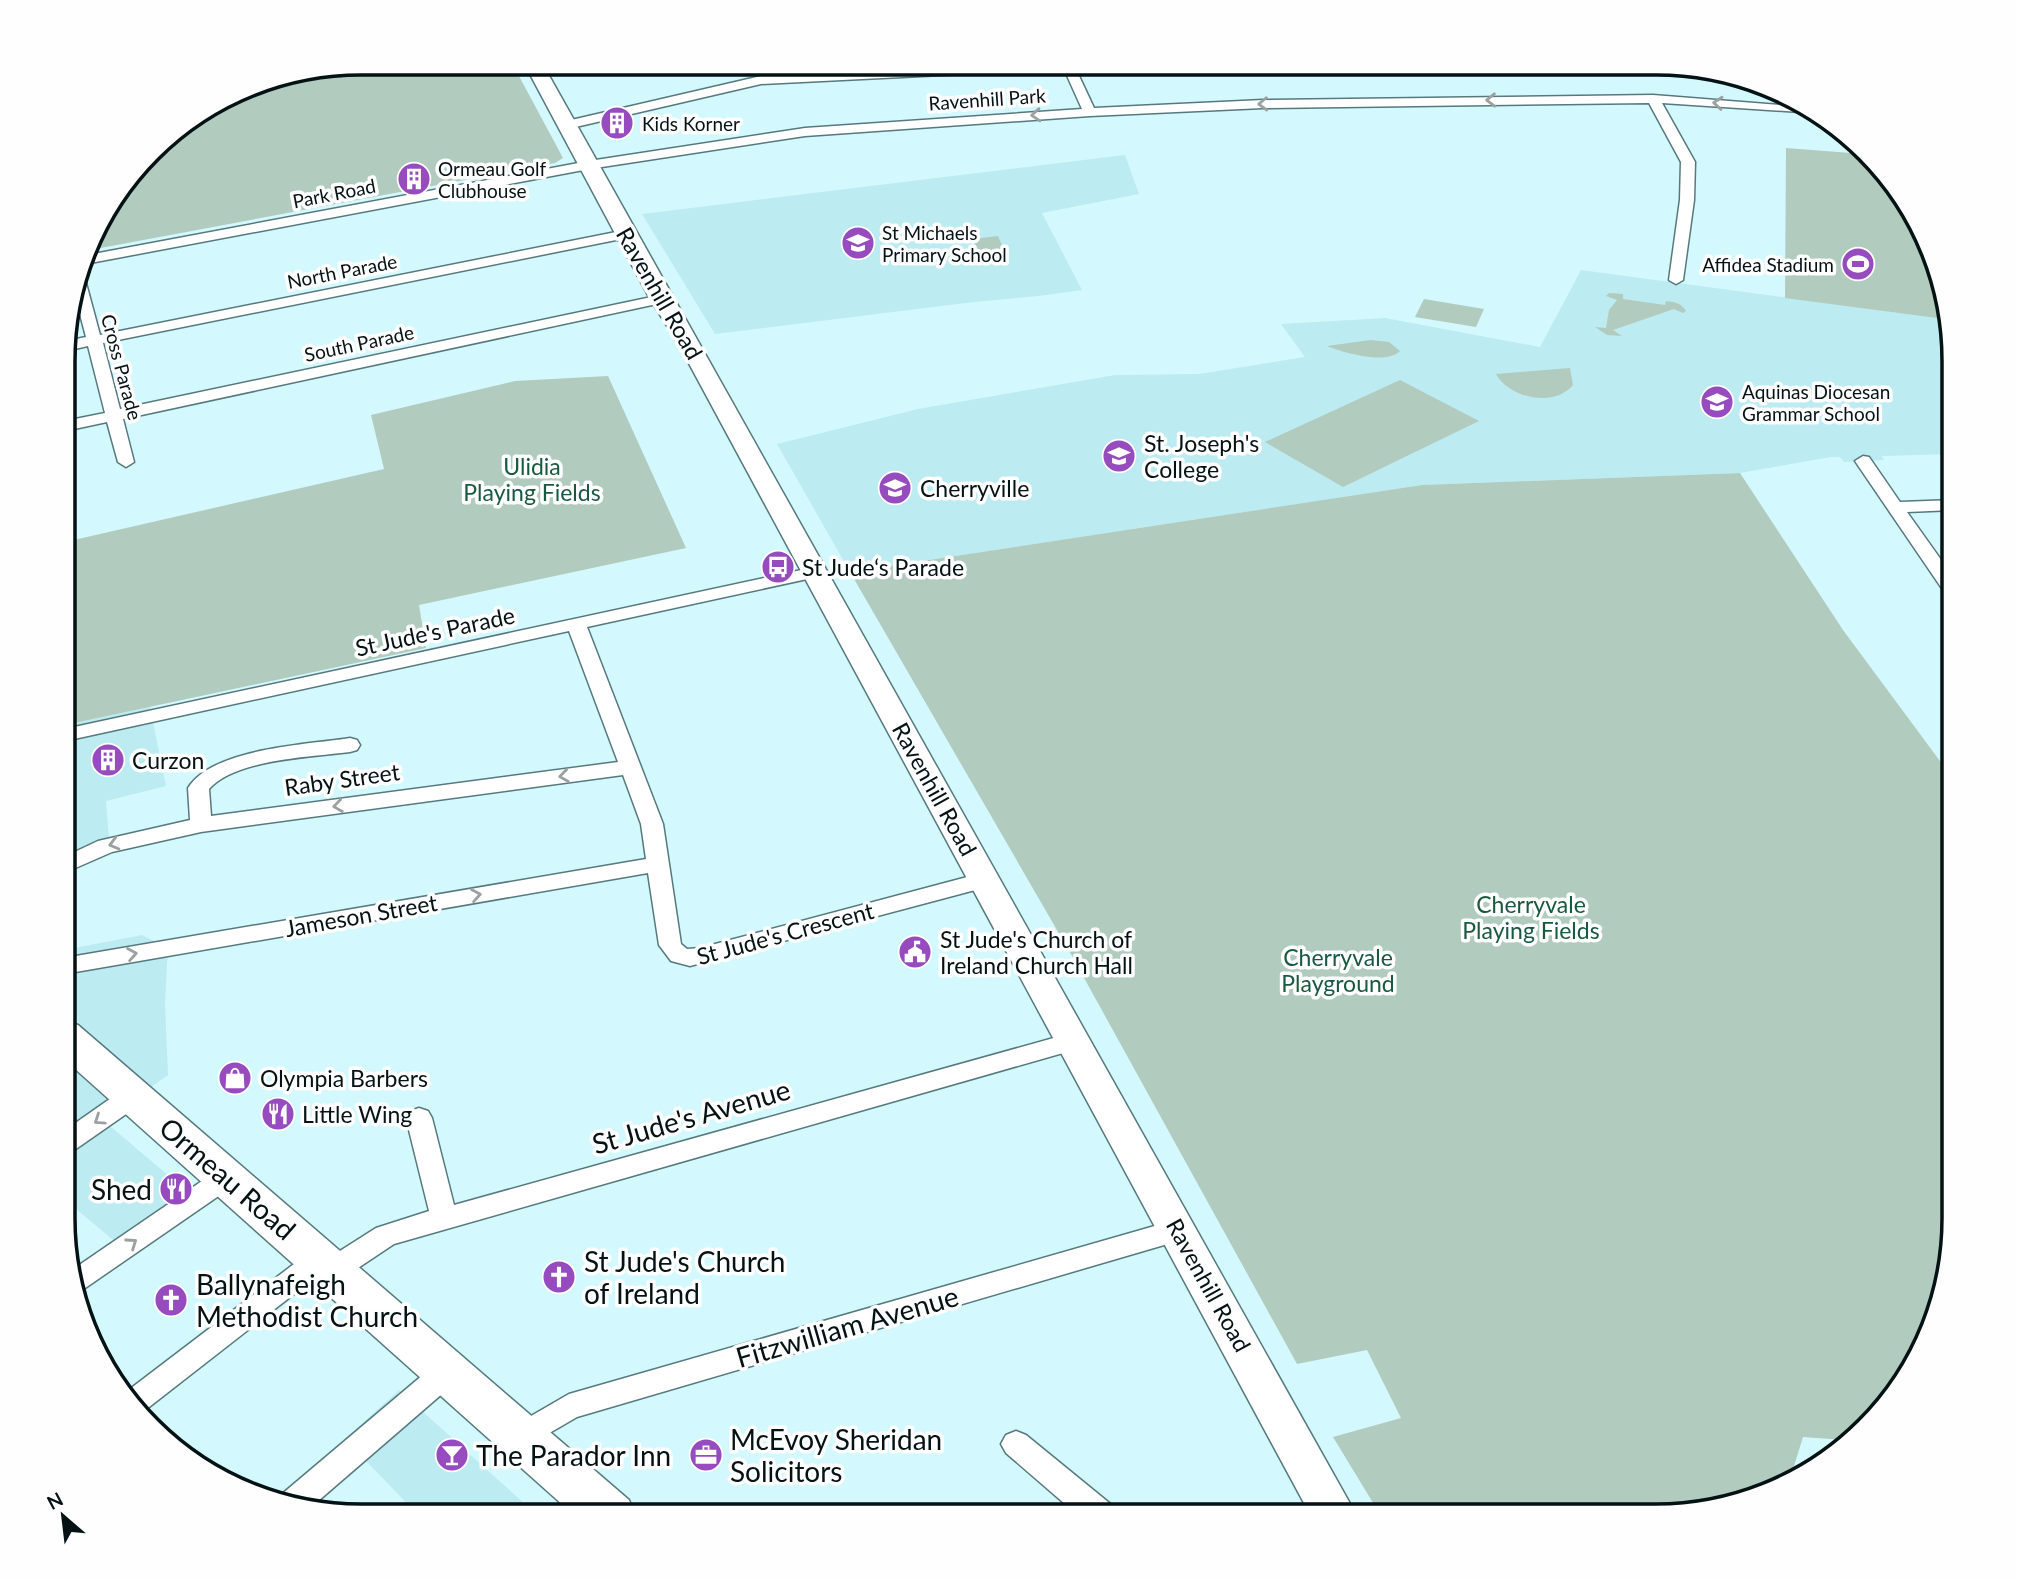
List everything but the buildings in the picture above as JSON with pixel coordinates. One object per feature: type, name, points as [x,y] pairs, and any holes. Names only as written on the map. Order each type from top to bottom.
[{"type":"main road","name":"Ravenhill Road","points":[[540,75],[1328,1504]]},
{"type":"main road","name":"Ormeau Road","points":[[75,1046],[522,1436],[586,1504]]},
{"type":"street","points":[[567,125],[761,75]]},
{"type":"street","points":[[1072,75],[1090,112]]},
{"type":"street","points":[[1653,99],[1688,162],[1687,200],[1676,280]]},
{"type":"street","name":"Ravenhill Park","points":[[589,165],[804,132],[1090,112],[1263,104],[1653,99],[1791,110]]},
{"type":"street","name":"Park Road","points":[[94,259],[589,165]]},
{"type":"street","name":"North Parade","points":[[76,344],[626,234]]},
{"type":"street","name":"Cross Parade","points":[[83,298],[126,462]]},
{"type":"street","name":"South Parade","points":[[75,424],[661,299]]},
{"type":"street","points":[[1863,461],[1942,575]]},
{"type":"street","points":[[1895,507],[1942,505]]},
{"type":"street","name":"St Jude's Parade","points":[[75,733],[577,626],[815,572]]},
{"type":"street","name":"St Jude's Crescent","points":[[577,626],[652,824],[670,945],[674,953],[689,959],[986,880]]},
{"type":"street","points":[[201,825],[198,788],[214,773],[273,757],[351,743]]},
{"type":"street","name":"Raby Street","points":[[75,861],[106,846],[201,825],[632,767]]},
{"type":"street","name":"Jameson Street","points":[[75,964],[658,864]]},
{"type":"street","name":"St Jude's Avenue","points":[[139,1398],[326,1264],[385,1236],[1075,1041]]},
{"type":"street","points":[[75,1136],[133,1096]]},
{"type":"street","points":[[419,1118],[444,1218]]},
{"type":"street","points":[[82,1278],[227,1177]]},
{"type":"street","name":"Fitzwilliam Avenue","points":[[522,1436],[569,1406],[1179,1230]]},
{"type":"street","points":[[301,1497],[447,1372]]},
{"type":"street","points":[[1016,1444],[1088,1504]]},
{"type":"shaded area","name":"St Michaels Primary School","points":[[1125,155],[1139,194],[1042,213],[1082,290],[1039,296],[715,334],[642,214]]},
{"type":"shaded area","points":[[1581,270],[1938,318],[1942,361],[1942,454],[1882,456],[1884,460],[1844,462],[1840,457],[1831,457],[1740,473],[1422,485],[850,572],[777,444],[918,409],[1115,375],[1199,374],[1305,357],[1281,324],[1385,318],[1540,347]]},
{"type":"shaded area","points":[[150,707],[166,786],[106,801],[109,838],[75,855],[75,723]]},
{"type":"shaded area","points":[[142,935],[168,948],[165,1002],[168,1075],[104,1121],[195,1198],[124,1249],[75,1208],[75,948]]},
{"type":"shaded area","points":[[399,1390],[525,1504],[407,1504],[345,1439]]},
{"type":"green space","points":[[361,75],[518,75],[563,158],[555,163],[99,248],[134,187],[159,159],[187,134],[202,123],[252,97],[305,81]]},
{"type":"green space","name":"Affidea Stadium","points":[[1786,148],[1852,153],[1883,187],[1912,235],[1927,269],[1938,318],[1785,298]]},
{"type":"green space","points":[[998,236],[1009,261],[983,263],[973,239]]},
{"type":"green space","points":[[1609,293],[1623,294],[1623,299],[1665,305],[1666,301],[1675,302],[1686,311],[1683,313],[1674,309],[1613,330],[1622,336],[1607,335],[1595,327],[1606,328],[1609,310],[1617,300],[1606,296]]},
{"type":"green space","points":[[1424,299],[1484,309],[1476,327],[1415,317]]},
{"type":"green space","points":[[1371,340],[1389,342],[1400,351],[1394,355],[1375,357],[1327,346]]},
{"type":"green space","points":[[1570,368],[1573,385],[1565,392],[1544,398],[1521,394],[1511,389],[1496,374]]},
{"type":"green space","name":"Ulidia Playing Fields","points":[[608,376],[686,548],[419,605],[426,648],[75,723],[75,540],[384,469],[371,415],[515,381]]},
{"type":"green space","points":[[1400,380],[1479,421],[1343,487],[1265,442]]},
{"type":"green space","name":"Cherryvale Playing Fields","points":[[1740,473],[1843,630],[1942,764],[1942,1218],[1932,1292],[1920,1327],[1894,1377],[1858,1420],[1837,1439],[1803,1437],[1793,1468],[1748,1489],[1712,1498],[1656,1504],[1374,1504],[1333,1437],[1401,1418],[1367,1350],[1297,1364],[1072,956],[850,572],[1422,485]]},
{"type":"place","name":"Kids Korner","points":[[617,123]]},
{"type":"place","name":"Ormeau Golf Clubhouse","points":[[414,179]]},
{"type":"place","name":"St Michaels Primary School","points":[[858,243]]},
{"type":"place","name":"Affidea Stadium","points":[[1858,264]]},
{"type":"place","name":"Aquinas Diocesan Grammar School","points":[[1717,402]]},
{"type":"place","name":"St. Joseph's College","points":[[1119,456]]},
{"type":"place","name":"Cherryville","points":[[895,488]]},
{"type":"place","name":"St Jude‘s Parade","points":[[778,567]]},
{"type":"place","name":"Curzon","points":[[108,760]]},
{"type":"place","name":"St Jude's Church of Ireland Church Hall","points":[[915,952]]},
{"type":"place","name":"Olympia Barbers","points":[[235,1078]]},
{"type":"place","name":"Little Wing","points":[[278,1114]]},
{"type":"place","name":"Shed","points":[[176,1189]]},
{"type":"place","name":"St Jude's Church of Ireland","points":[[559,1277]]},
{"type":"place","name":"Ballynafeigh Methodist Church","points":[[171,1300]]},
{"type":"place","name":"The Parador Inn","points":[[452,1455]]},
{"type":"place","name":"McEvoy Sheridan Solicitors","points":[[706,1455]]},
{"type":"park label","name":"Cherryvale Playground","points":[[1338,970]]}]
